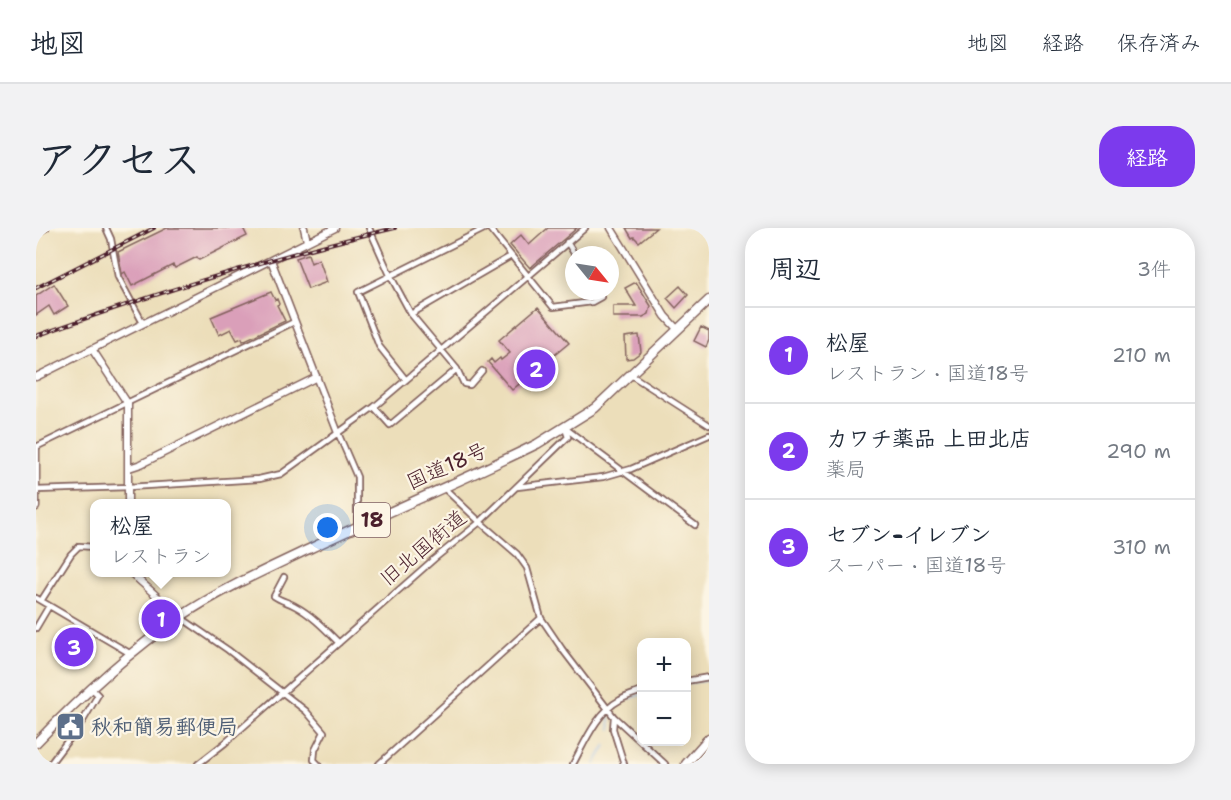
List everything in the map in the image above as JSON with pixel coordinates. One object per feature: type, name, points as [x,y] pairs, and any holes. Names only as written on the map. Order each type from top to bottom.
[{"type":"highway","name":"国道18号","points":[[36,743],[40,733],[91,688],[180,617],[256,574],[519,453],[565,428],[595,408],[709,300]]},
{"type":"highway","points":[[686,764],[709,738]]},
{"type":"street","points":[[36,233],[46,228]]},
{"type":"street","points":[[106,228],[111,239],[117,277],[143,323]]},
{"type":"street","points":[[304,228],[307,241]]},
{"type":"street","points":[[36,377],[336,228]]},
{"type":"street","points":[[369,228],[411,314],[457,369],[464,384],[470,385],[482,371]]},
{"type":"street","points":[[406,381],[379,346],[358,292],[487,228],[553,308],[596,300]]},
{"type":"street","points":[[36,490],[129,487],[273,477],[281,474],[374,407],[585,228]]},
{"type":"street","points":[[610,228],[665,316],[678,330]]},
{"type":"street","points":[[567,242],[569,246]]},
{"type":"street","points":[[411,314],[511,255]]},
{"type":"street","points":[[272,260],[294,322],[357,477],[357,526]]},
{"type":"street","points":[[36,507],[36,447],[294,322]]},
{"type":"street","points":[[92,349],[128,404],[128,499]]},
{"type":"street","points":[[374,407],[390,425],[457,369]]},
{"type":"street","points":[[631,375],[709,425]]},
{"type":"street","points":[[129,468],[317,377]]},
{"type":"street","points":[[565,428],[695,525]]},
{"type":"street","name":"旧北国街道","points":[[198,764],[225,743],[434,559],[480,522],[568,437],[565,428]]},
{"type":"street","points":[[517,488],[603,477],[709,435]]},
{"type":"street","points":[[443,487],[523,561],[541,618],[614,717],[665,764]]},
{"type":"street","points":[[90,547],[79,546],[71,554],[39,599],[131,654]]},
{"type":"street","points":[[135,577],[180,617],[228,650],[306,711],[324,732],[315,750],[314,759],[318,764]]},
{"type":"street","points":[[284,577],[274,596],[314,618],[339,643]]},
{"type":"street","points":[[36,628],[49,606]]},
{"type":"street","points":[[379,764],[541,618]]},
{"type":"street","points":[[691,680],[709,677]]},
{"type":"street","points":[[50,764],[84,719],[98,695],[91,688]]},
{"type":"street","points":[[573,764],[608,709],[622,698],[639,692]]},
{"type":"street","points":[[614,717],[613,729],[624,764]]},
{"type":"building","points":[[167,228],[243,228],[247,236],[199,260],[197,257],[175,268],[173,265],[132,286],[125,272],[122,274],[118,252]]},
{"type":"building","points":[[548,228],[577,228],[530,268],[510,245],[521,235],[529,245]]},
{"type":"building","points":[[626,228],[656,228],[639,242],[634,237],[632,238]]},
{"type":"building","points":[[308,254],[311,263],[319,259],[327,282],[308,289],[296,258]]},
{"type":"building","points":[[636,282],[651,306],[649,314],[643,317],[613,317],[613,306],[636,306],[625,288]]},
{"type":"building","points":[[54,284],[68,306],[54,315],[49,306],[36,315],[36,296]]},
{"type":"building","points":[[680,286],[688,295],[676,308],[667,298]]},
{"type":"building","points":[[271,292],[275,300],[277,299],[279,304],[277,305],[285,321],[243,341],[242,338],[237,340],[231,329],[219,335],[211,317]]},
{"type":"building","points":[[538,307],[569,343],[512,390],[488,362],[491,359],[494,363],[510,353],[499,340]]},
{"type":"building","points":[[701,327],[709,331],[706,347],[694,341]]},
{"type":"building","points":[[639,335],[641,352],[633,358],[626,359],[625,337]]},
{"type":"waterway","points":[[691,682],[709,680]]},
{"type":"waterway","points":[[625,700],[637,696]]},
{"type":"waterway","points":[[577,761],[606,714]]},
{"type":"waterway","points":[[609,714],[611,729]]},
{"type":"waterway","points":[[595,764],[606,745]]},
{"type":"railway","points":[[36,288],[154,228]]},
{"type":"railway","points":[[36,336],[214,277],[395,228]]},
{"type":"place","name":"カワチ薬品 上田北店","points":[[536,369]]},
{"type":"place","name":"松屋","points":[[161,619]]},
{"type":"place","name":"セブン-イレブン","points":[[74,647]]},
{"type":"place","name":"秋和簡易郵便局","points":[[70,727]]}]
